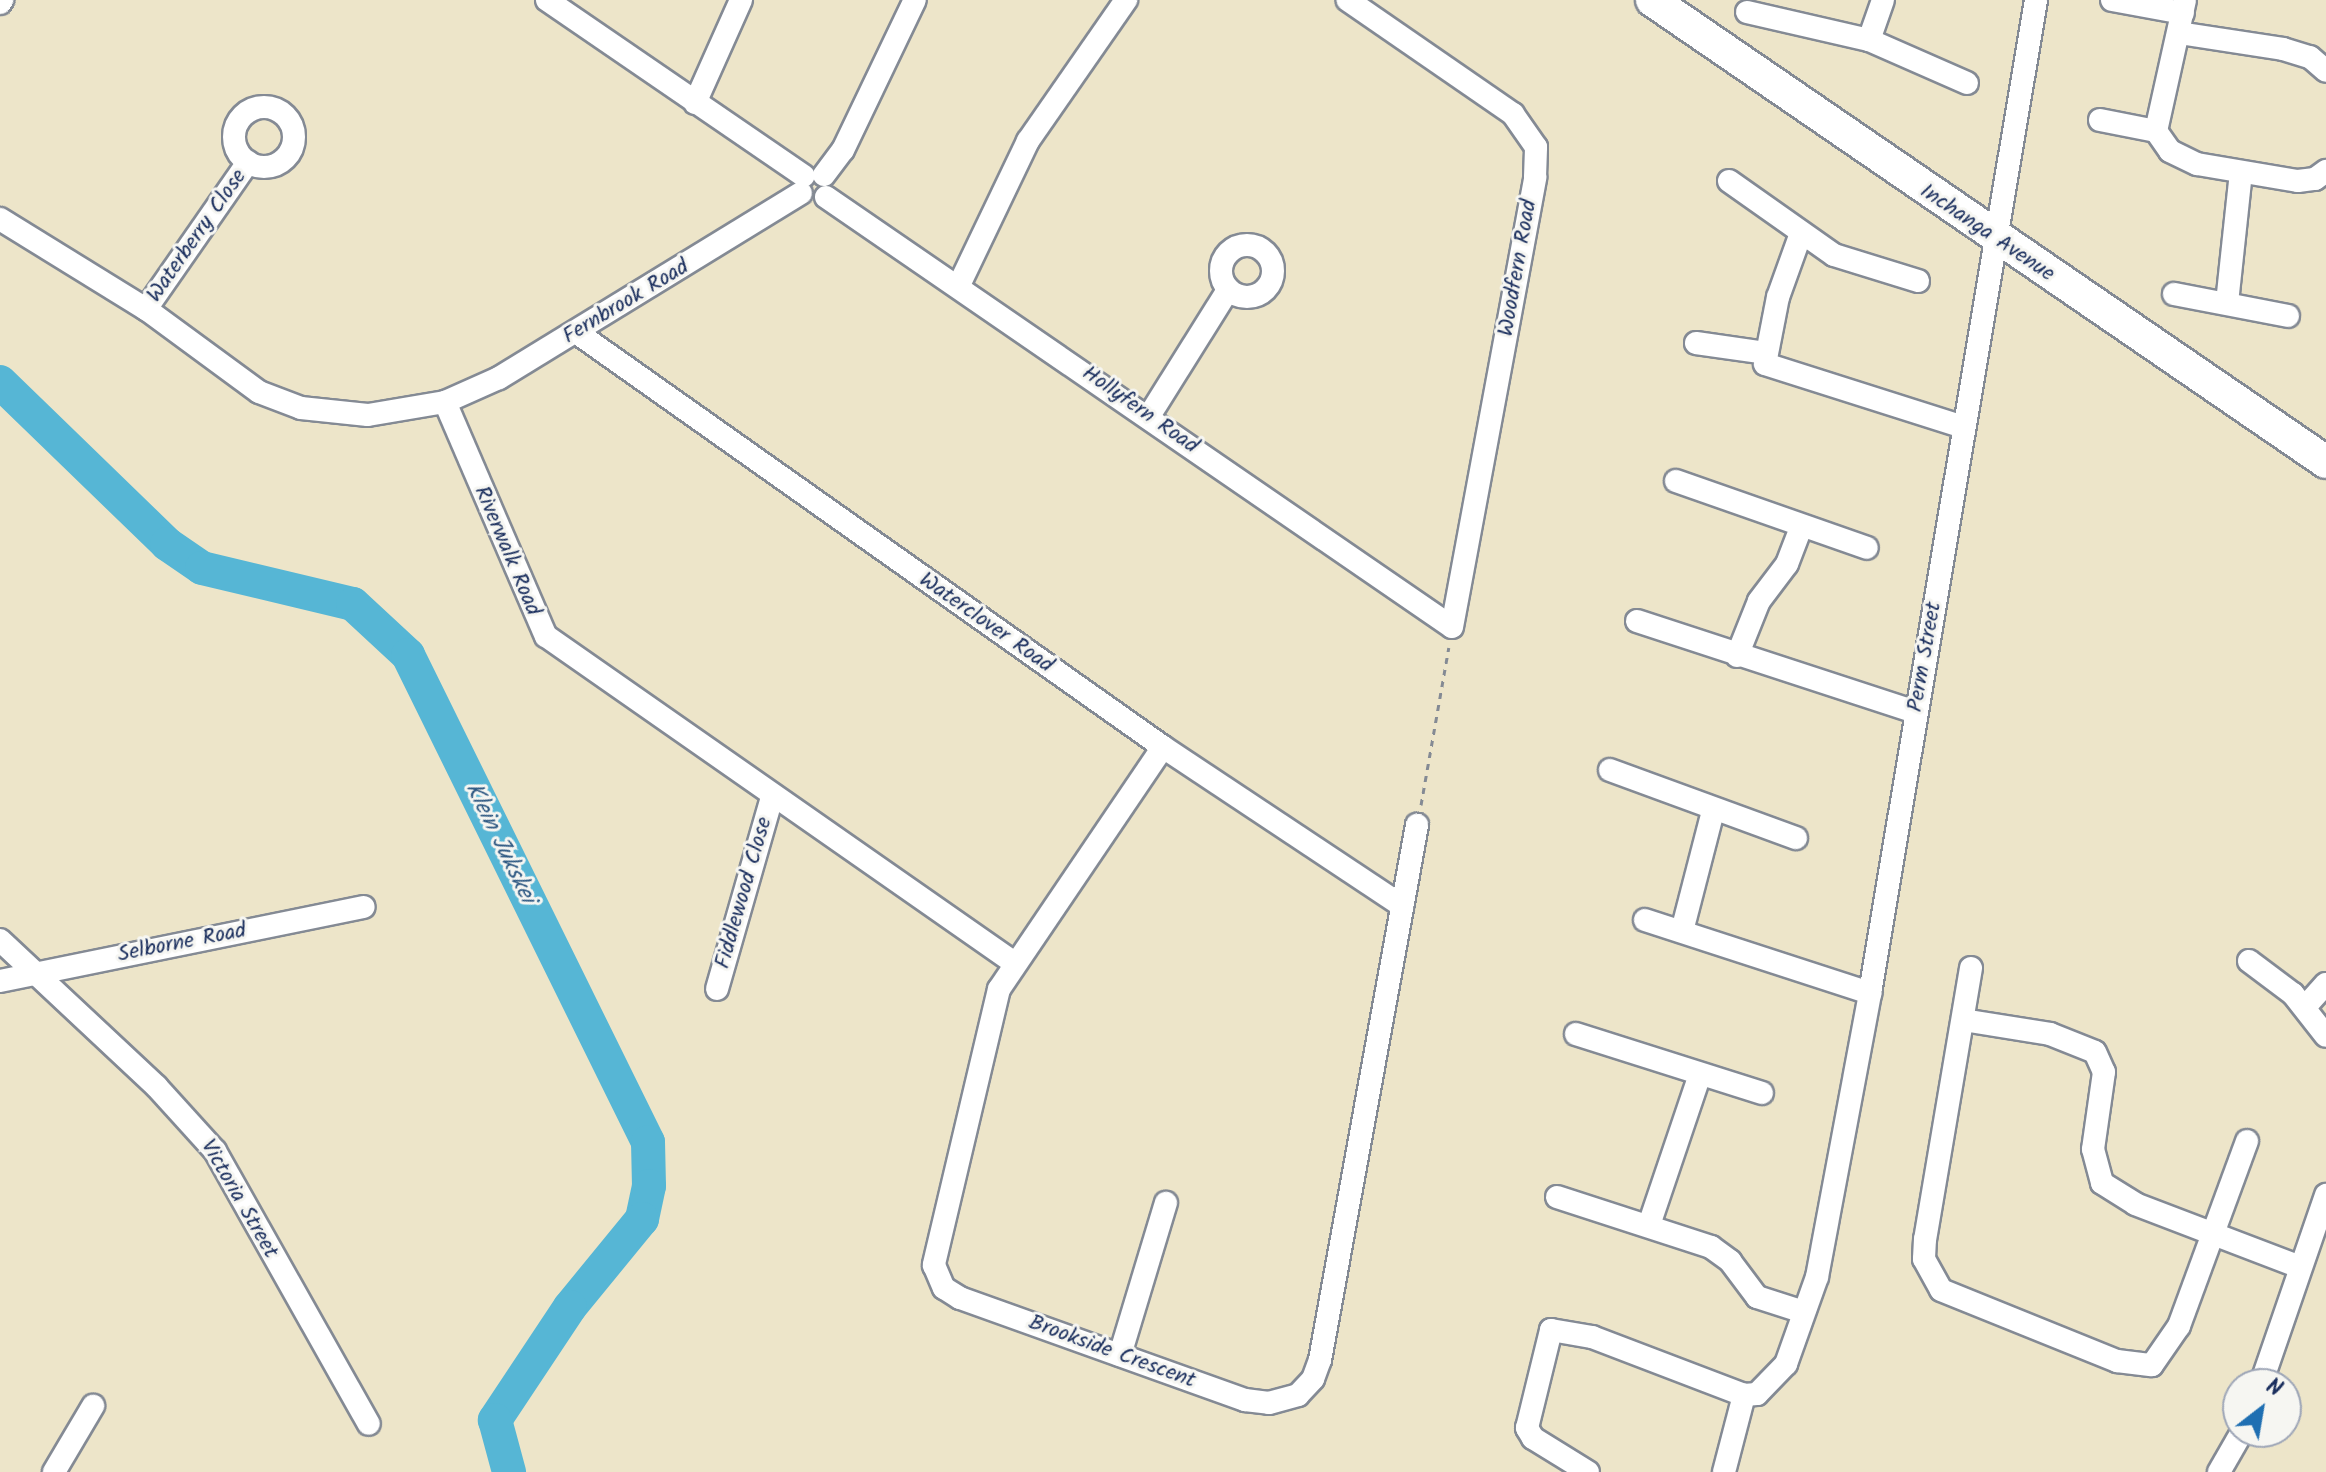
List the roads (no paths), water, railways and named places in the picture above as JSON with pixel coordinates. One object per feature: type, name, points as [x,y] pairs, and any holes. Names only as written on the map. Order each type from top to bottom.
[{"type":"street","name":"Hollyfern Road","points":[[547,0],[1452,627]]},
{"type":"street","points":[[695,103],[741,0]]},
{"type":"street","points":[[814,185],[843,150],[915,0]]},
{"type":"street","points":[[959,285],[1028,141],[1126,0]]},
{"type":"street","name":"Woodfern Road","points":[[1348,0],[1513,114],[1536,147],[1535,177],[1452,627]]},
{"type":"street","name":"Inchanga Avenue","points":[[1652,0],[1997,241],[2326,462]]},
{"type":"street","points":[[1869,40],[1883,0]]},
{"type":"street","name":"Perm Street","points":[[1744,1395],[1757,1394],[1777,1378],[1804,1312],[1828,1228],[2036,0]]},
{"type":"street","points":[[2112,0],[2182,15],[2310,57],[2326,71]]},
{"type":"street","points":[[1747,12],[1869,40],[1967,83]]},
{"type":"street","points":[[2156,131],[2182,15]]},
{"type":"street","points":[[2100,120],[2156,131],[2178,157],[2241,173],[2306,182],[2326,171]]},
{"type":"street","name":"Waterberry Close","points":[[146,309],[248,162]]},
{"type":"street","points":[[2227,303],[2241,173]]},
{"type":"street","points":[[1729,181],[1800,236],[1854,264],[1918,281]]},
{"type":"street","name":"Fernbrook Road","points":[[445,402],[576,332],[814,185]]},
{"type":"street","points":[[0,219],[146,309],[234,378],[301,408],[368,415],[445,402]]},
{"type":"street","points":[[1800,236],[1765,353],[1765,364],[1778,372],[1964,427]]},
{"type":"street","points":[[1149,416],[1228,290]]},
{"type":"street","points":[[2174,294],[2288,316]]},
{"type":"street","name":"Waterclover Road","points":[[576,332],[1163,747],[1402,906]]},
{"type":"street","points":[[1696,343],[1765,353]]},
{"type":"street","name":"Riverwalk Road","points":[[445,402],[546,636],[772,797],[1013,962]]},
{"type":"street","points":[[1676,481],[1867,548]]},
{"type":"street","points":[[1737,656],[1753,613],[1787,564],[1801,527]]},
{"type":"street","points":[[1637,621],[1916,712]]},
{"type":"street","name":"Brookside Crescent","points":[[1163,747],[1013,962],[988,1028],[938,1235],[935,1272],[944,1288],[960,1298],[1259,1403],[1287,1400],[1313,1379],[1327,1329],[1417,825]]},
{"type":"street","points":[[1610,770],[1713,811],[1796,838]]},
{"type":"street","name":"Fiddlewood Close","points":[[717,989],[772,797]]},
{"type":"street","points":[[1682,931],[1713,811]]},
{"type":"street","name":"Selborne Road","points":[[0,981],[364,907]]},
{"type":"street","points":[[1645,920],[1870,993]]},
{"type":"street","name":"Victoria Street","points":[[0,940],[157,1087],[215,1151],[369,1424]]},
{"type":"street","points":[[2249,961],[2305,1007],[2326,1036]]},
{"type":"street","points":[[1971,968],[1925,1239],[1924,1259],[1941,1290],[2117,1361],[2152,1365],[2179,1326],[2247,1141]]},
{"type":"street","points":[[2305,1007],[2326,984]]},
{"type":"street","points":[[1963,1020],[2050,1034],[2095,1052],[2104,1072],[2093,1149],[2102,1183],[2122,1198],[2300,1267]]},
{"type":"street","points":[[1576,1034],[1762,1093]]},
{"type":"street","points":[[1649,1225],[1700,1074]]},
{"type":"street","points":[[2266,1368],[2326,1195]]},
{"type":"street","points":[[1557,1197],[1711,1247],[1730,1261],[1757,1297],[1804,1312]]},
{"type":"street","points":[[1120,1355],[1166,1203]]},
{"type":"street","points":[[1588,1472],[1533,1438],[1527,1428],[1551,1330],[1592,1337],[1744,1395],[1724,1472]]},
{"type":"street","points":[[54,1472],[93,1406]]},
{"type":"street","points":[[2219,1472],[2233,1448]]},
{"type":"waterway","name":"Klein Jukskei","points":[[0,382],[167,544],[202,568],[353,604],[408,655],[648,1142],[649,1186],[642,1219],[570,1307],[495,1420],[509,1472]]}]
